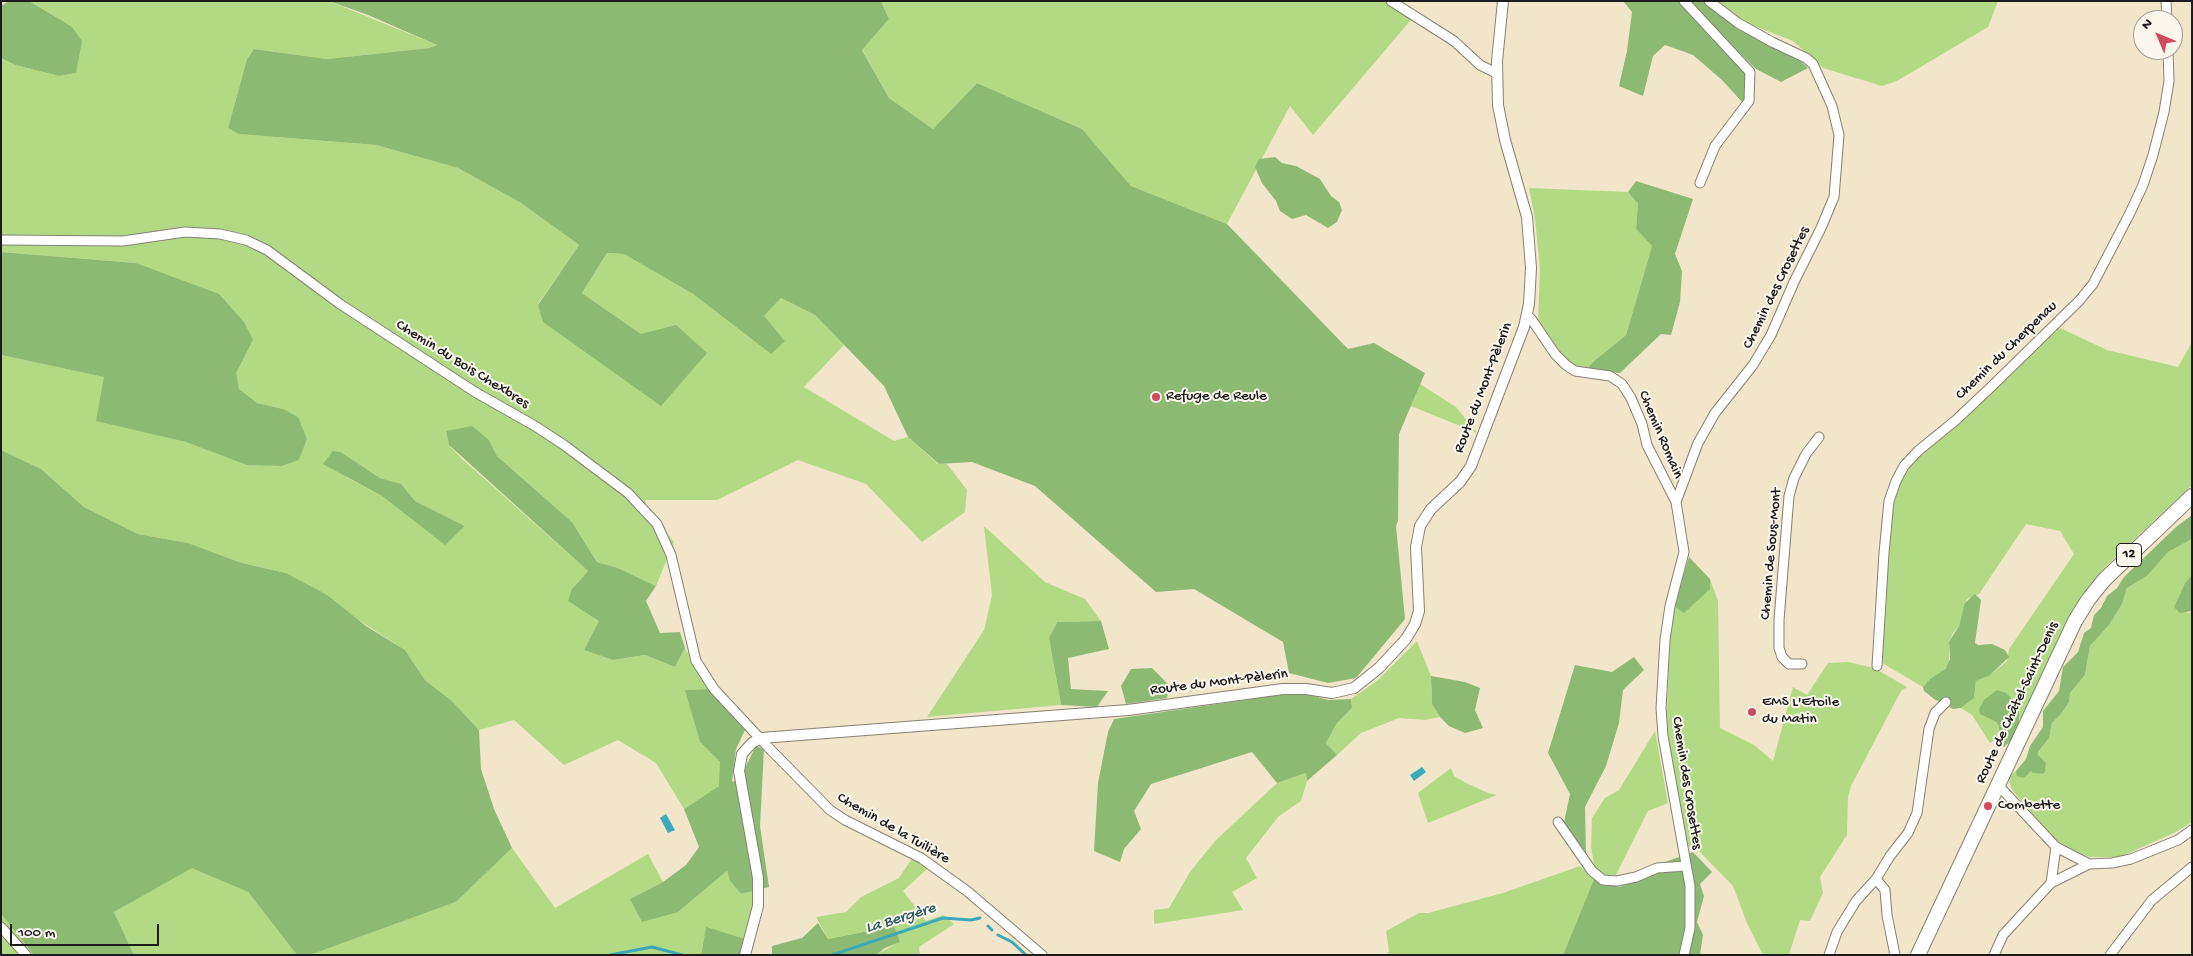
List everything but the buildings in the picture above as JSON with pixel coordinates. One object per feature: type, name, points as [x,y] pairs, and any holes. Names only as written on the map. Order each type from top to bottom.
[{"type":"main road","name":"Route de Châtel-Saint-Denis","points":[[1918,955],[2075,621],[2088,600],[2104,580],[2192,496]]},
{"type":"street","points":[[1390,1],[1454,41],[1480,65],[1492,73],[1496,73]]},
{"type":"street","name":"Route du Mont-Pèlerin","points":[[760,738],[1128,710],[1283,690],[1306,689],[1332,694],[1354,688],[1379,668],[1406,639],[1415,624],[1419,602],[1416,547],[1420,526],[1432,509],[1460,482],[1470,466],[1498,398],[1527,315],[1531,280],[1529,230],[1523,199],[1502,129],[1496,73],[1503,1]]},
{"type":"street","points":[[1684,1],[1750,72],[1750,101],[1715,146],[1700,184]]},
{"type":"street","name":"Chemin des Crosettes","points":[[1684,955],[1690,928],[1690,886],[1663,736],[1661,708],[1669,614],[1684,552],[1676,502],[1698,444],[1715,413],[1753,365],[1771,335],[1794,282],[1821,228],[1834,197],[1839,135],[1832,106],[1813,64],[1806,58],[1772,42],[1738,22],[1709,1]]},
{"type":"street","name":"Chemin du Cherpenau","points":[[1877,666],[1886,527],[1889,501],[1896,481],[1904,466],[1918,451],[1956,420],[1992,386],[2079,301],[2093,284],[2143,186],[2164,112],[2170,81],[2169,60]]},
{"type":"street","name":"Chemin du Bois Chexbres","points":[[1,240],[123,241],[185,232],[203,232],[246,240],[267,250],[340,304],[475,392],[564,445],[614,481],[639,503],[657,524],[667,543],[696,662],[714,688],[760,738]]},
{"type":"street","name":"Chemin Romain","points":[[1527,315],[1554,354],[1566,365],[1575,371],[1610,376],[1622,384],[1631,398],[1647,445],[1676,502]]},
{"type":"street","name":"Chemin de Sous-Mont","points":[[1802,664],[1789,664],[1782,657],[1779,648],[1779,620],[1789,496],[1794,478],[1806,454],[1818,437]]},
{"type":"street","points":[[1829,955],[1837,932],[1856,901],[1876,879],[1890,856],[1908,833],[1917,813],[1929,728],[1935,713],[1946,702]]},
{"type":"street","points":[[745,955],[758,906],[758,878],[739,771],[742,754],[752,743],[760,738]]},
{"type":"street","name":"Chemin de la Tuilière","points":[[760,738],[830,810],[845,820],[921,858],[967,891],[1042,955]]},
{"type":"street","points":[[1998,785],[2056,847],[2089,864]]},
{"type":"street","points":[[1558,822],[1592,871],[1603,880],[1617,881],[1636,877],[1657,868],[1686,866]]},
{"type":"street","points":[[1994,955],[2003,935],[2051,883],[2089,864],[2112,863],[2131,859],[2178,840],[2192,830]]},
{"type":"street","points":[[2051,883],[2056,847]]},
{"type":"street","points":[[2110,955],[2152,900],[2192,867]]},
{"type":"street","points":[[1876,879],[1885,890],[1887,915],[1895,955]]},
{"type":"street","points":[[1,927],[26,955]]},
{"type":"green space","points":[[9,1],[29,1],[71,26],[82,41],[76,73],[59,76],[15,65],[1,58],[1,4],[3,5]]},
{"type":"green space","points":[[29,1],[329,1],[437,45],[429,48],[327,59],[254,49],[247,59],[228,128],[240,134],[376,145],[458,168],[521,203],[579,245],[538,304],[641,334],[582,293],[607,253],[624,254],[693,294],[771,354],[764,316],[781,298],[815,315],[844,345],[804,387],[894,441],[908,437],[938,464],[947,464],[967,490],[965,512],[922,542],[866,484],[798,460],[717,500],[645,500],[646,506],[674,542],[656,586],[618,568],[597,562],[572,522],[497,456],[489,440],[446,431],[449,445],[461,458],[588,571],[572,589],[600,621],[584,650],[613,660],[645,655],[675,667],[685,648],[708,689],[686,690],[700,742],[720,762],[720,786],[684,809],[656,763],[618,740],[564,765],[514,720],[479,730],[452,701],[425,680],[405,650],[286,573],[242,563],[188,543],[138,534],[84,507],[41,469],[1,450],[1,355],[105,377],[97,420],[186,442],[247,464],[282,466],[299,460],[307,439],[283,409],[257,403],[239,390],[235,373],[253,340],[174,279],[136,263],[1,252],[1,58],[15,65],[59,76],[76,73],[71,26]],"holes":[[[341,452],[380,478],[400,484],[415,501],[465,526],[445,544],[382,496],[346,477]]]},
{"type":"green space","points":[[329,1],[881,1],[889,19],[862,50],[889,98],[933,129],[977,83],[1082,129],[1131,186],[1227,224],[1348,349],[1374,343],[1425,373],[1399,434],[1398,521],[1396,526],[1405,619],[1356,678],[1328,683],[1289,673],[1283,642],[1194,589],[1156,592],[1035,486],[972,462],[939,464],[908,437],[884,386],[815,315],[781,298],[764,316],[785,341],[771,354],[693,294],[624,254],[607,253],[582,293],[641,334],[676,325],[707,353],[661,406],[543,322],[538,305],[579,245],[521,203],[458,168],[376,145],[239,134],[228,128],[247,59],[254,49],[327,59],[429,48],[437,45],[368,15]]},
{"type":"green space","points":[[881,1],[1386,1],[1409,17],[1410,21],[1313,135],[1290,106],[1227,224],[1131,186],[1082,129],[977,83],[933,129],[889,98],[862,49],[889,19]]},
{"type":"green space","points":[[1623,1],[1680,1],[1746,72],[1748,99],[1743,103],[1722,80],[1693,55],[1665,45],[1653,56],[1643,96],[1619,86],[1627,51],[1632,12]]},
{"type":"green space","points":[[1687,1],[1706,1],[1793,54],[1808,68],[1781,82],[1756,69]]},
{"type":"green space","points":[[1718,1],[1998,1],[1988,27],[1897,81],[1882,86],[1823,68],[1793,41],[1749,24]]},
{"type":"green space","points":[[1275,157],[1282,163],[1296,166],[1320,179],[1331,196],[1339,202],[1342,210],[1337,222],[1328,228],[1306,215],[1292,219],[1280,211],[1276,201],[1262,183],[1255,167],[1259,159]]},
{"type":"green space","points":[[1636,181],[1693,199],[1675,254],[1682,271],[1680,302],[1671,335],[1661,334],[1620,373],[1586,370],[1626,335],[1652,246],[1636,229],[1638,204],[1628,192]]},
{"type":"green space","points":[[1529,188],[1628,192],[1638,204],[1636,229],[1652,246],[1626,335],[1586,370],[1575,366],[1557,353],[1538,322],[1540,269],[1535,219]]},
{"type":"green space","points":[[1,252],[136,263],[219,294],[244,322],[253,340],[236,373],[239,389],[257,403],[283,409],[298,417],[307,439],[299,460],[282,466],[247,465],[186,442],[96,421],[104,377],[1,355]]},
{"type":"green space","points":[[2060,328],[2107,350],[2178,367],[2192,342],[2192,485],[2106,566],[2082,595],[2020,720],[2015,703],[2001,691],[1984,716],[1996,722],[1999,726],[1996,739],[1990,743],[1972,715],[1961,708],[1974,698],[1976,681],[1989,676],[2007,661],[2009,649],[2074,554],[2060,531],[2026,524],[1979,594],[1967,599],[1959,626],[1949,642],[1949,661],[1942,673],[1923,687],[1884,664],[1881,657],[1892,512],[1896,490],[1904,473],[1914,460]]},
{"type":"green space","points":[[1420,384],[1456,407],[1477,433],[1411,406]]},
{"type":"green space","points":[[472,426],[489,440],[497,456],[572,522],[597,562],[618,568],[656,586],[646,601],[660,633],[680,632],[685,648],[675,667],[645,655],[613,660],[584,650],[599,621],[568,601],[572,589],[588,571],[449,445],[446,431]]},
{"type":"green space","points":[[1,450],[41,469],[84,507],[138,534],[188,543],[242,563],[286,573],[327,595],[366,626],[405,650],[425,680],[452,701],[479,730],[481,769],[494,809],[512,848],[456,902],[310,955],[297,955],[248,892],[192,868],[114,912],[134,955],[34,955],[1,914]]},
{"type":"green space","points":[[333,451],[341,452],[380,478],[401,484],[415,501],[465,526],[445,545],[382,496],[323,464]]},
{"type":"green space","points":[[2192,515],[2192,539],[2168,552],[2147,576],[2127,588],[2122,604],[2109,625],[2090,646],[2085,675],[2070,693],[2069,702],[2052,723],[2049,738],[2038,752],[2038,755],[2046,763],[2045,772],[2043,774],[2031,771],[2024,778],[2017,776],[2016,771],[2026,759],[2030,746],[2043,727],[2043,711],[2059,691],[2063,667],[2078,652],[2084,633],[2091,628],[2094,615],[2101,608],[2107,596],[2117,588],[2124,577],[2176,527]]},
{"type":"green space","points":[[984,526],[1045,582],[1085,599],[1101,621],[1057,622],[1049,638],[1061,705],[927,717],[984,630],[992,595]]},
{"type":"green space","points":[[2192,539],[2192,575],[2185,583],[2174,607],[2189,613],[2192,611],[2192,822],[2176,832],[2120,857],[2090,857],[2077,853],[2059,842],[2045,829],[2012,790],[2008,777],[2016,771],[2023,778],[2031,771],[2044,774],[2046,766],[2038,752],[2049,738],[2052,723],[2069,702],[2070,693],[2085,675],[2090,646],[2109,625],[2122,604],[2127,588],[2147,576],[2168,552]]},
{"type":"green space","points":[[1689,557],[1710,579],[1710,589],[1684,613],[1674,606]]},
{"type":"green space","points":[[2192,575],[2192,611],[2180,613],[2174,607],[2185,583]]},
{"type":"green space","points":[[1710,579],[1718,601],[1720,728],[1754,745],[1773,761],[1793,687],[1807,695],[1828,663],[1848,662],[1874,668],[1907,687],[1901,691],[1851,786],[1848,797],[1847,835],[1820,877],[1823,893],[1810,921],[1800,920],[1789,955],[1763,955],[1747,923],[1733,886],[1698,850],[1687,845],[1668,742],[1667,712],[1670,629],[1674,606],[1710,589]]},
{"type":"green space","points":[[1975,594],[1981,600],[1975,643],[1978,645],[1992,644],[2005,650],[2009,657],[1989,676],[1976,681],[1974,698],[1961,708],[1953,709],[1934,699],[1924,691],[1923,687],[1930,679],[1945,669],[1950,659],[1949,642],[1959,626],[1965,603]]},
{"type":"green space","points":[[1101,621],[1109,649],[1068,658],[1071,689],[1108,691],[1097,707],[1061,705],[1049,638],[1057,622]]},
{"type":"green space","points":[[1417,641],[1431,676],[1432,704],[1440,717],[1425,720],[1399,718],[1361,733],[1337,755],[1326,743],[1337,723],[1352,708],[1351,699],[1377,681]]},
{"type":"green space","points":[[1634,657],[1644,670],[1623,690],[1619,723],[1606,766],[1585,807],[1586,854],[1563,827],[1570,794],[1548,753],[1575,665],[1612,672]]},
{"type":"green space","points":[[1152,668],[1169,685],[1167,698],[1126,704],[1121,686],[1131,669]]},
{"type":"green space","points":[[1431,676],[1465,682],[1480,688],[1475,710],[1483,728],[1465,733],[1449,726],[1440,717],[1432,704]]},
{"type":"green space","points":[[708,689],[746,728],[736,749],[732,782],[740,778],[756,746],[764,749],[760,826],[769,887],[741,894],[730,881],[727,871],[678,912],[642,922],[630,899],[663,882],[686,865],[699,847],[684,809],[719,786],[720,762],[700,742],[685,690]]},
{"type":"green space","points":[[1997,690],[2006,693],[2019,711],[2019,733],[2004,747],[1997,743],[1999,726],[1996,722],[1980,714],[1979,709],[1984,700]]},
{"type":"green space","points":[[1287,694],[1307,694],[1328,700],[1351,699],[1352,708],[1337,723],[1326,743],[1337,755],[1307,781],[1306,773],[1277,783],[1252,752],[1151,784],[1134,811],[1141,829],[1124,849],[1120,862],[1094,851],[1098,783],[1108,732],[1114,719]]},
{"type":"green space","points":[[1655,731],[1668,803],[1648,811],[1616,875],[1604,876],[1595,869],[1591,848],[1592,818],[1605,798],[1619,790]]},
{"type":"green space","points":[[1451,768],[1454,776],[1488,793],[1497,795],[1428,823],[1418,793]]},
{"type":"green space","points":[[1306,773],[1307,781],[1301,801],[1279,816],[1246,858],[1257,878],[1232,892],[1243,910],[1154,924],[1154,910],[1169,908],[1190,872],[1215,841],[1277,783]]},
{"type":"green space","points":[[512,848],[555,908],[648,854],[663,882],[630,899],[678,912],[727,871],[730,881],[741,894],[753,891],[753,909],[745,939],[706,928],[701,955],[310,955],[456,902]]},
{"type":"green space","points":[[1693,852],[1712,872],[1700,884],[1704,896],[1697,922],[1703,935],[1700,955],[1563,955],[1594,879],[1620,887],[1665,862]]},
{"type":"green space","points":[[913,857],[928,868],[903,891],[926,921],[943,915],[954,924],[919,947],[920,955],[876,955],[899,942],[894,926],[828,939],[816,917],[846,912],[861,897],[899,878]]},
{"type":"green space","points":[[1580,866],[1594,879],[1563,955],[1386,955],[1389,951],[1386,931],[1419,913],[1428,913],[1503,893]]},
{"type":"green space","points":[[192,867],[248,892],[297,955],[134,955],[114,912]]},
{"type":"green space","points":[[1,914],[34,955],[1,955]]},
{"type":"green space","points":[[818,923],[828,939],[894,926],[900,942],[885,948],[876,955],[772,955],[772,946],[802,938]]},
{"type":"green space","points":[[706,927],[745,939],[744,955],[701,955]]},
{"type":"water","points":[[1422,767],[1426,772],[1414,781],[1410,775]]},
{"type":"water","points":[[666,814],[675,830],[668,833],[660,818]]},
{"type":"waterway","name":"La Bergère","points":[[832,955],[943,918],[971,920],[980,918]]},
{"type":"waterway","name":"La Bergère","points":[[988,926],[992,930]]},
{"type":"waterway","name":"La Bergère","points":[[998,935],[1012,942],[1026,955]]},
{"type":"waterway","name":"La Bergère","points":[[610,955],[652,947],[682,955]]},
{"type":"place","name":"Refuge de Reule","points":[[1156,397]]},
{"type":"place","name":"EMS L'Etoile du Matin","points":[[1752,712]]},
{"type":"place","name":"Combette","points":[[1988,806]]}]
